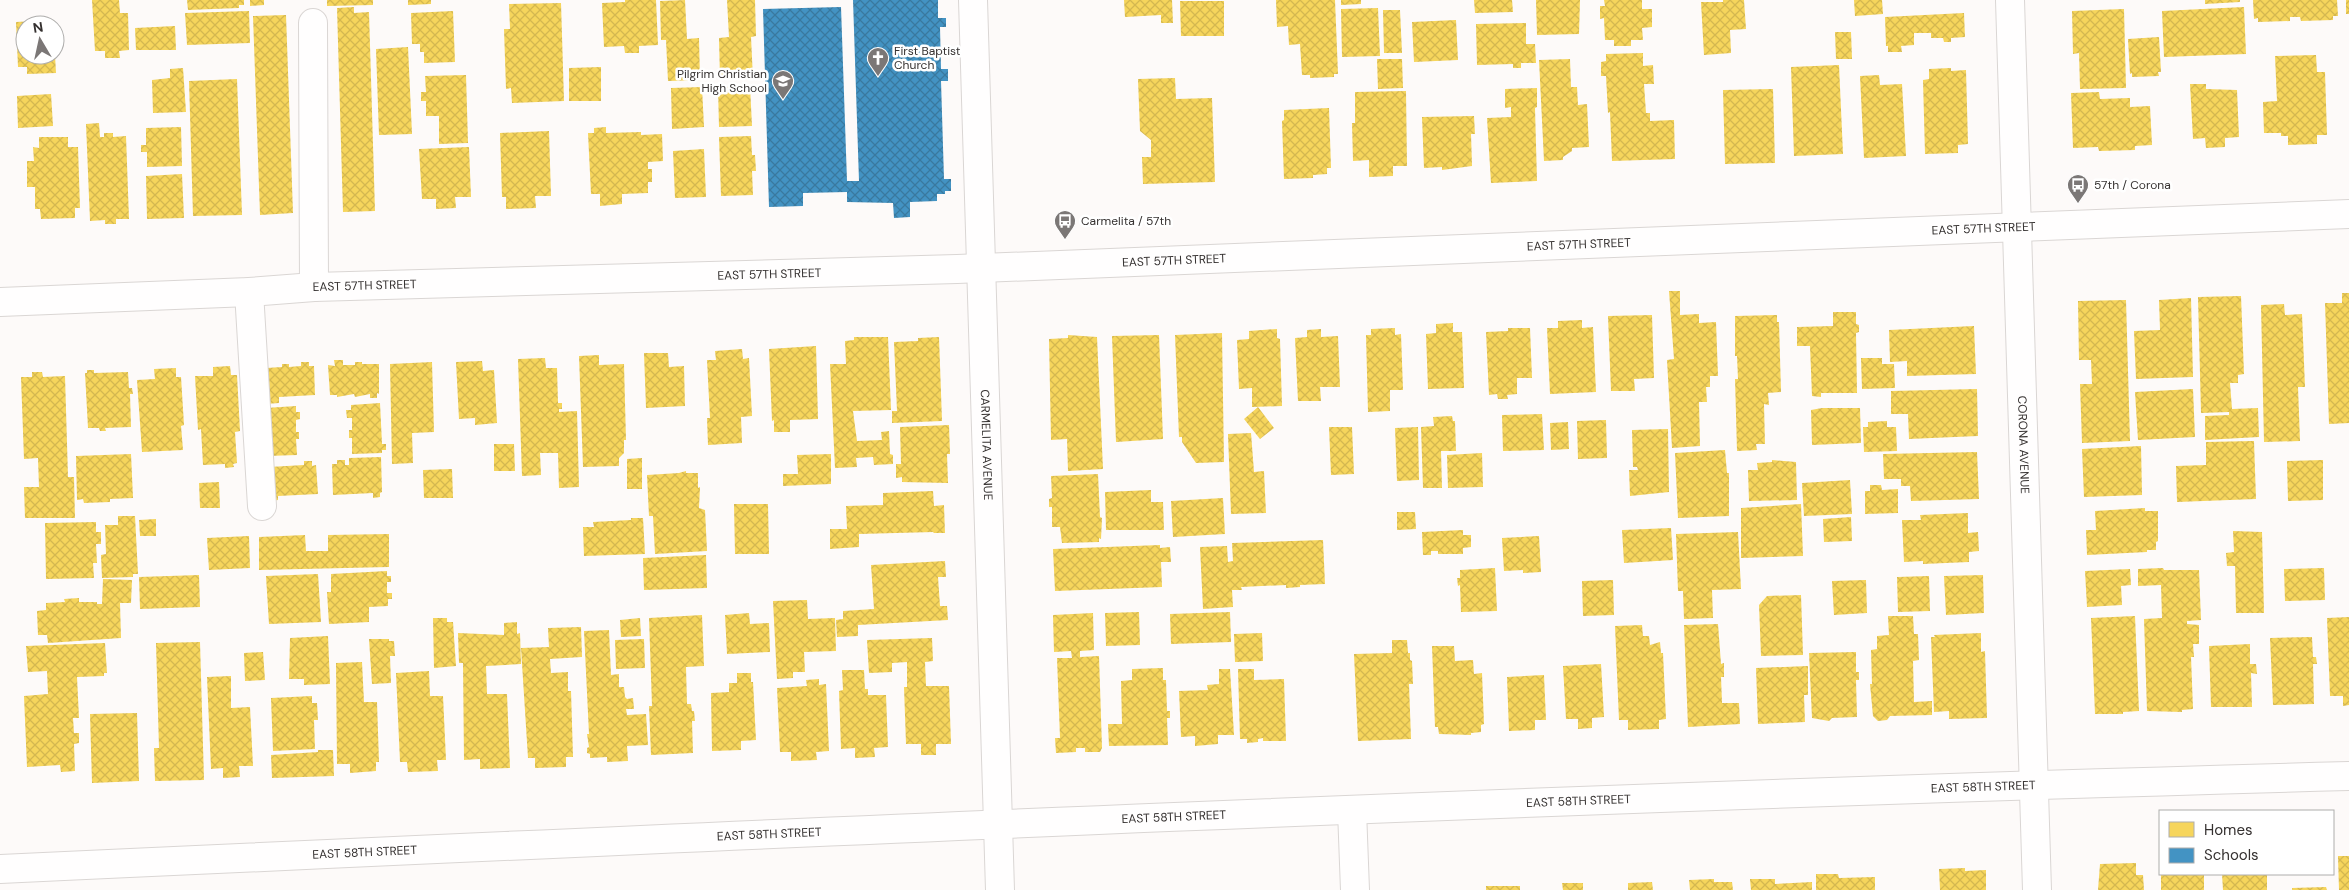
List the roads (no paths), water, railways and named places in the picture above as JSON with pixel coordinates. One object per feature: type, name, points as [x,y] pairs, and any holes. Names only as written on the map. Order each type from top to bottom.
[{"type":"street","name":"CARMELITA AVENUE","points":[[973,0],[1000,890]]},
{"type":"street","name":"CORONA AVENUE","points":[[2010,0],[2037,890]]},
{"type":"street","points":[[313,23],[314,287]]},
{"type":"street","name":"EAST 57TH STREET","points":[[0,302],[249,292],[314,287],[982,268],[2349,214]]},
{"type":"street","points":[[249,292],[262,506]]},
{"type":"street","name":"EAST 58TH STREET","points":[[0,869],[998,823],[2034,784],[2349,776]]},
{"type":"street","points":[[1352,810],[1355,890]]},
{"type":"place","name":"First Baptist Church","points":[[878,77]]},
{"type":"place","name":"Pilgrim Christian High School","points":[[783,100]]},
{"type":"place","name":"57th / Corona","points":[[2078,204]]},
{"type":"place","name":"Carmelita / 57th","points":[[1065,240]]}]
